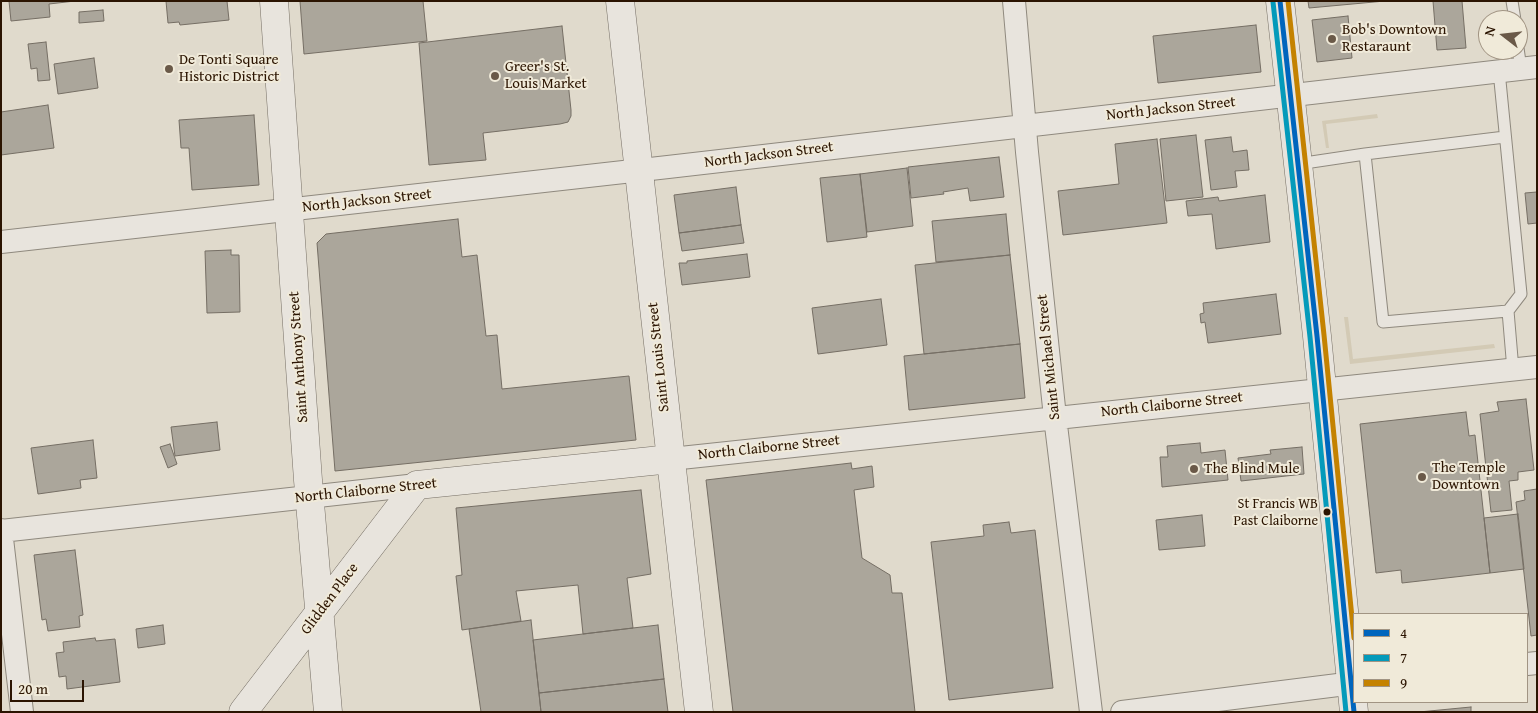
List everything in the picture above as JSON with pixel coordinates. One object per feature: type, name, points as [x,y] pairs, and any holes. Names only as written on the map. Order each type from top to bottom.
[{"type":"street","name":"Saint Anthony Street","points":[[274,1],[309,497],[328,712]]},
{"type":"street","name":"Saint Louis Street","points":[[620,1],[699,712]]},
{"type":"street","name":"Saint Michael Street","points":[[1014,1],[1024,125],[1055,417],[1091,712]]},
{"type":"street","points":[[1280,1],[1353,698]]},
{"type":"street","name":"North Jackson Street","points":[[1,242],[1499,71],[1525,61]]},
{"type":"street","name":"North Claiborne Street","points":[[1,531],[417,485],[1537,367]]},
{"type":"street","name":"Glidden Place","points":[[243,712],[417,485]]},
{"type":"street","points":[[1,531],[22,712]]},
{"type":"street","points":[[1122,712],[1352,683]]},
{"type":"lane","points":[[1499,71],[1521,294],[1508,311],[1513,370]]},
{"type":"lane","points":[[1297,164],[1505,137]]},
{"type":"lane","points":[[1365,154],[1383,322],[1508,311]]},
{"type":"shaded area","points":[[1377,114],[1378,118],[1326,124],[1329,148],[1326,148],[1322,121]]},
{"type":"shaded area","points":[[1344,317],[1348,317],[1353,359],[1494,344],[1495,348],[1350,364]]},
{"type":"building","points":[[9,1],[75,1],[49,4],[50,17],[11,21]]},
{"type":"building","points":[[166,1],[227,1],[229,20],[180,25],[179,22],[168,23]]},
{"type":"building","points":[[300,1],[423,1],[427,41],[304,54]]},
{"type":"building","points":[[1308,1],[1385,1],[1309,8]]},
{"type":"building","points":[[1433,1],[1462,1],[1466,48],[1437,50]]},
{"type":"building","points":[[103,10],[104,21],[79,23],[79,12]]},
{"type":"building","name":"Bob's Downtown Restaraunt","points":[[1348,16],[1352,58],[1317,62],[1312,20]]},
{"type":"building","points":[[1256,25],[1261,72],[1158,83],[1153,36]]},
{"type":"building","name":"Greer's St. Louis Market","points":[[562,26],[571,110],[568,122],[483,133],[486,160],[429,165],[419,43]]},
{"type":"building","points":[[46,42],[50,80],[38,81],[37,68],[31,69],[28,44]]},
{"type":"building","points":[[94,58],[98,88],[58,94],[54,64]]},
{"type":"building","points":[[48,105],[54,148],[1,155],[1,112]]},
{"type":"building","points":[[254,115],[259,185],[192,190],[189,148],[181,148],[179,120]]},
{"type":"building","points":[[1196,135],[1203,197],[1166,201],[1160,139]]},
{"type":"building","points":[[1231,137],[1233,152],[1247,150],[1249,170],[1235,171],[1237,187],[1211,190],[1205,140]]},
{"type":"building","points":[[1157,139],[1167,223],[1063,235],[1058,191],[1119,184],[1115,144]]},
{"type":"building","points":[[999,157],[1004,197],[970,201],[968,188],[943,192],[944,194],[911,198],[908,167]]},
{"type":"building","points":[[907,168],[913,226],[867,232],[860,174]]},
{"type":"building","points":[[860,174],[867,237],[827,242],[820,178]]},
{"type":"building","points":[[736,187],[741,225],[679,233],[674,195]]},
{"type":"building","points":[[1537,192],[1537,223],[1528,224],[1525,193]]},
{"type":"building","points":[[1265,195],[1270,242],[1216,249],[1212,214],[1188,216],[1186,201],[1218,197],[1219,201]]},
{"type":"building","points":[[1006,214],[1010,255],[936,262],[932,221]]},
{"type":"building","points":[[458,219],[462,257],[477,255],[486,336],[497,335],[502,389],[629,376],[636,440],[335,471],[317,243],[326,234]]},
{"type":"building","points":[[741,225],[744,243],[682,251],[679,233]]},
{"type":"building","points":[[231,250],[231,255],[239,255],[240,312],[207,313],[205,251]]},
{"type":"building","points":[[747,254],[750,277],[682,285],[679,263]]},
{"type":"building","points":[[1010,255],[1020,344],[924,354],[915,265]]},
{"type":"building","points":[[1276,294],[1281,334],[1208,343],[1205,322],[1201,323],[1200,314],[1204,313],[1203,303]]},
{"type":"building","points":[[881,299],[887,345],[818,354],[812,308]]},
{"type":"building","points":[[1020,344],[1025,398],[909,410],[904,356]]},
{"type":"building","points":[[1526,399],[1534,470],[1518,472],[1518,480],[1509,481],[1512,510],[1491,512],[1480,414],[1499,411],[1497,402]]},
{"type":"building","name":"The Temple Downtown","points":[[1466,412],[1469,436],[1475,435],[1490,573],[1402,583],[1401,570],[1376,573],[1360,424]]},
{"type":"building","points":[[217,422],[220,450],[175,456],[171,427]]},
{"type":"building","points":[[93,440],[97,478],[80,480],[81,488],[38,494],[31,448]]},
{"type":"building","name":"The Blind Mule","points":[[1200,443],[1201,453],[1225,450],[1228,480],[1162,487],[1160,457],[1168,457],[1167,446]]},
{"type":"building","points":[[170,444],[177,464],[168,468],[160,447]]},
{"type":"building","points":[[1302,447],[1304,474],[1241,481],[1238,458],[1271,454],[1270,450]]},
{"type":"building","points":[[851,463],[852,469],[872,466],[874,487],[854,490],[862,558],[890,575],[892,593],[902,593],[915,712],[733,712],[706,480]]},
{"type":"building","points":[[1537,489],[1537,635],[1531,636],[1516,502],[1525,500],[1524,491]]},
{"type":"building","points":[[641,490],[651,574],[627,578],[633,628],[583,634],[578,585],[516,591],[521,621],[462,630],[456,576],[462,575],[456,508]]},
{"type":"building","points":[[1518,514],[1524,569],[1490,573],[1484,518]]},
{"type":"building","points":[[1202,515],[1205,546],[1159,550],[1156,520]]},
{"type":"building","points":[[1009,522],[1011,533],[1035,530],[1053,688],[949,700],[931,542],[984,536],[983,525]]},
{"type":"building","points":[[75,550],[83,615],[79,616],[80,627],[48,631],[46,619],[42,620],[34,555]]},
{"type":"building","points":[[531,620],[541,712],[481,712],[469,629]]},
{"type":"building","points":[[163,625],[165,644],[138,648],[136,629]]},
{"type":"building","points":[[658,625],[664,679],[539,693],[533,640]]},
{"type":"building","points":[[95,638],[96,641],[115,639],[120,682],[67,689],[66,676],[59,677],[56,653],[64,652],[63,642]]},
{"type":"building","points":[[664,679],[668,712],[541,712],[539,693]]},
{"type":"building","points":[[1471,707],[1471,712],[1419,712]]},
{"type":"transit line","name":"4","points":[[1280,1],[1317,336],[1353,702]]},
{"type":"transit line","name":"9","points":[[1288,1],[1353,628]]},
{"type":"transit line","name":"7","points":[[1273,2],[1310,337],[1346,712]]},
{"type":"transit line","name":"4","points":[[1353,703],[1354,712]]},
{"type":"place","name":"Bob's Downtown Restaraunt","points":[[1332,39]]},
{"type":"place","name":"De Tonti Square Historic District","points":[[169,69]]},
{"type":"place","name":"Greer's St. Louis Market","points":[[495,76]]},
{"type":"place","name":"The Blind Mule","points":[[1194,469]]},
{"type":"place","name":"The Temple Downtown","points":[[1422,477]]},
{"type":"place","name":"St Francis WB Past Claiborne","points":[[1327,512]]}]
